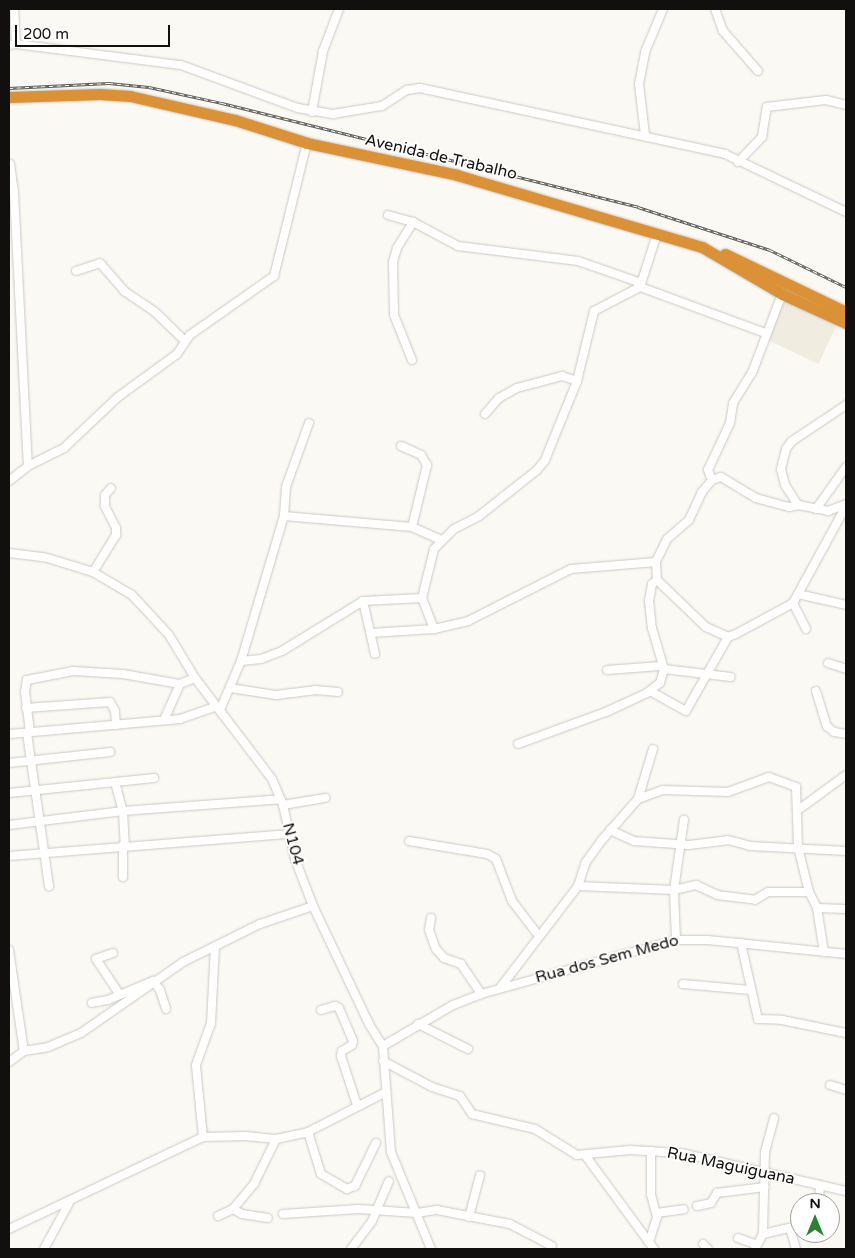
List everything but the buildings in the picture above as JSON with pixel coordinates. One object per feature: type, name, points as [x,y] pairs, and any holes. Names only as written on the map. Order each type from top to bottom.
[{"type":"highway","name":"Avenida de Trabalho","points":[[9,97],[90,94],[130,96],[235,120],[307,143],[457,175],[702,246],[782,294],[846,323]]},
{"type":"highway","points":[[702,246],[753,266],[846,312]]},
{"type":"street","points":[[14,9],[12,45],[181,65],[312,112],[333,114],[363,111],[382,106],[407,90],[420,88],[645,135],[725,154],[738,162],[846,212]]},
{"type":"street","points":[[312,112],[323,50],[339,9]]},
{"type":"street","points":[[645,135],[639,84],[645,52],[663,9]]},
{"type":"street","points":[[715,9],[723,31],[758,71]]},
{"type":"street","points":[[738,162],[762,136],[767,107],[826,100],[846,105]]},
{"type":"street","points":[[9,481],[28,466],[64,448],[118,397],[177,354],[185,341],[274,276],[307,143]]},
{"type":"street","points":[[10,164],[14,192],[28,466]]},
{"type":"street","points":[[388,215],[413,222],[458,246],[578,261],[765,333]]},
{"type":"street","points":[[412,360],[394,315],[393,262],[397,248],[413,222]]},
{"type":"street","points":[[434,629],[422,598],[434,549],[441,540],[479,516],[537,470],[550,447],[576,381],[594,312],[641,285],[657,234]]},
{"type":"street","points":[[76,271],[100,262],[124,291],[155,312],[185,341]]},
{"type":"street","points":[[712,480],[708,470],[730,423],[733,402],[752,373],[765,333],[782,294]]},
{"type":"street","points":[[485,414],[499,398],[517,388],[562,376],[576,381]]},
{"type":"street","points":[[798,505],[782,477],[786,449],[792,441],[846,406]]},
{"type":"street","points":[[10,734],[164,720],[218,708],[230,688],[242,661],[284,516],[286,487],[309,423]]},
{"type":"street","points":[[401,446],[421,455],[427,465],[412,527]]},
{"type":"street","points":[[816,509],[846,467]]},
{"type":"street","points":[[728,638],[706,627],[658,580],[656,562],[667,539],[689,520],[702,492],[712,480],[721,477],[756,498],[789,507],[798,505],[816,509],[836,509],[846,505]]},
{"type":"street","points":[[93,572],[116,535],[116,528],[105,506],[104,495],[111,488]]},
{"type":"street","points":[[650,691],[686,711],[728,638],[793,603],[846,505]]},
{"type":"street","points":[[284,516],[412,527],[441,540]]},
{"type":"street","name":"N104","points":[[9,554],[44,557],[93,572],[132,595],[152,613],[195,678],[263,766],[282,802],[295,859],[313,906],[369,1024],[383,1046]]},
{"type":"street","points":[[371,634],[434,629],[468,621],[571,569],[656,562]]},
{"type":"street","points":[[518,744],[606,712],[650,691],[660,683],[663,668],[649,601],[652,584],[658,580]]},
{"type":"street","points":[[798,594],[846,605]]},
{"type":"street","points":[[242,661],[261,659],[282,651],[363,601],[422,598]]},
{"type":"street","points":[[363,601],[375,654]]},
{"type":"street","points":[[793,603],[806,629]]},
{"type":"street","points":[[828,663],[846,669]]},
{"type":"street","points":[[607,670],[663,668],[707,672],[731,677]]},
{"type":"street","points":[[49,886],[28,732],[26,708],[27,680],[73,671],[123,674],[180,684],[195,678]]},
{"type":"street","points":[[164,720],[180,684]]},
{"type":"street","points":[[230,688],[276,695],[315,690],[338,692]]},
{"type":"street","points":[[816,691],[827,726],[834,732],[846,734]]},
{"type":"street","points":[[26,708],[110,702],[115,711],[116,724]]},
{"type":"street","points":[[500,988],[578,886],[586,862],[610,830],[638,798],[653,749]]},
{"type":"street","points":[[9,763],[110,752]]},
{"type":"street","points":[[798,810],[846,775]]},
{"type":"street","points":[[638,798],[663,790],[728,792],[775,777],[796,787],[798,847],[809,892],[817,908],[824,952]]},
{"type":"street","points":[[9,793],[36,792],[154,778]]},
{"type":"street","points":[[115,782],[123,811],[123,877]]},
{"type":"street","points":[[9,826],[123,811],[325,798]]},
{"type":"street","points":[[676,940],[674,890],[684,820]]},
{"type":"street","points":[[610,830],[634,841],[681,844],[728,840],[750,846],[846,851]]},
{"type":"street","points":[[9,856],[124,845],[290,834]]},
{"type":"street","points":[[408,841],[487,854],[496,859],[512,901],[539,936]]},
{"type":"street","points":[[578,886],[674,890],[696,885],[717,895],[755,900],[768,892],[809,892]]},
{"type":"street","points":[[9,1062],[24,1051],[48,1048],[81,1033],[183,962],[260,924],[313,906]]},
{"type":"street","points":[[817,908],[846,909]]},
{"type":"street","points":[[431,918],[429,930],[436,949],[444,958],[461,964],[481,994]]},
{"type":"street","name":"Rua dos Sem Medo","points":[[383,1046],[418,1024],[481,994],[676,940],[741,943],[846,954]]},
{"type":"street","points":[[741,943],[755,1015],[760,1020],[782,1020],[846,1033]]},
{"type":"street","points":[[204,1138],[196,1065],[210,1023],[215,946]]},
{"type":"street","points":[[9,950],[24,1051]]},
{"type":"street","points":[[113,953],[96,959],[120,995]]},
{"type":"street","points":[[92,1003],[154,982]]},
{"type":"street","points":[[154,982],[166,1009]]},
{"type":"street","points":[[684,984],[750,990]]},
{"type":"street","points":[[322,1010],[339,1008],[353,1041],[352,1045],[342,1051],[341,1056],[357,1106]]},
{"type":"street","points":[[418,1024],[468,1049]]},
{"type":"street","points":[[383,1046],[391,1152],[417,1212],[430,1249]]},
{"type":"street","points":[[383,1061],[432,1087],[460,1096],[472,1114],[535,1129],[569,1152],[585,1155],[651,1246]]},
{"type":"street","points":[[830,1085],[846,1090]]},
{"type":"street","points":[[9,1229],[69,1203],[204,1138],[246,1136],[276,1139],[308,1132],[386,1092]]},
{"type":"street","points":[[738,1238],[756,1247],[763,1234],[766,1143],[774,1118]]},
{"type":"street","points":[[308,1132],[321,1174],[347,1189],[355,1186],[376,1143]]},
{"type":"street","points":[[218,1216],[232,1208],[254,1184],[276,1139]]},
{"type":"street","name":"Rua Maguiguana","points":[[585,1155],[618,1150],[681,1153],[846,1191]]},
{"type":"street","points":[[651,1151],[651,1194],[656,1214],[651,1246]]},
{"type":"street","points":[[470,1216],[480,1176]]},
{"type":"street","points":[[351,1249],[377,1209],[389,1181]]},
{"type":"street","points":[[820,1185],[820,1193]]},
{"type":"street","points":[[697,1206],[711,1203],[717,1193],[765,1187]]},
{"type":"street","points":[[44,1249],[69,1203]]},
{"type":"street","points":[[232,1208],[242,1214],[268,1218]]},
{"type":"street","points":[[283,1214],[377,1209],[417,1212],[437,1210],[510,1224],[552,1246]]},
{"type":"street","points":[[656,1214],[684,1210]]},
{"type":"street","points":[[763,1234],[790,1228],[796,1249]]},
{"type":"shaded area","points":[[784,296],[838,321],[819,364],[764,339]]},
{"type":"railway","points":[[9,88],[109,83],[149,87],[222,103],[638,207],[770,250],[846,287]]}]
